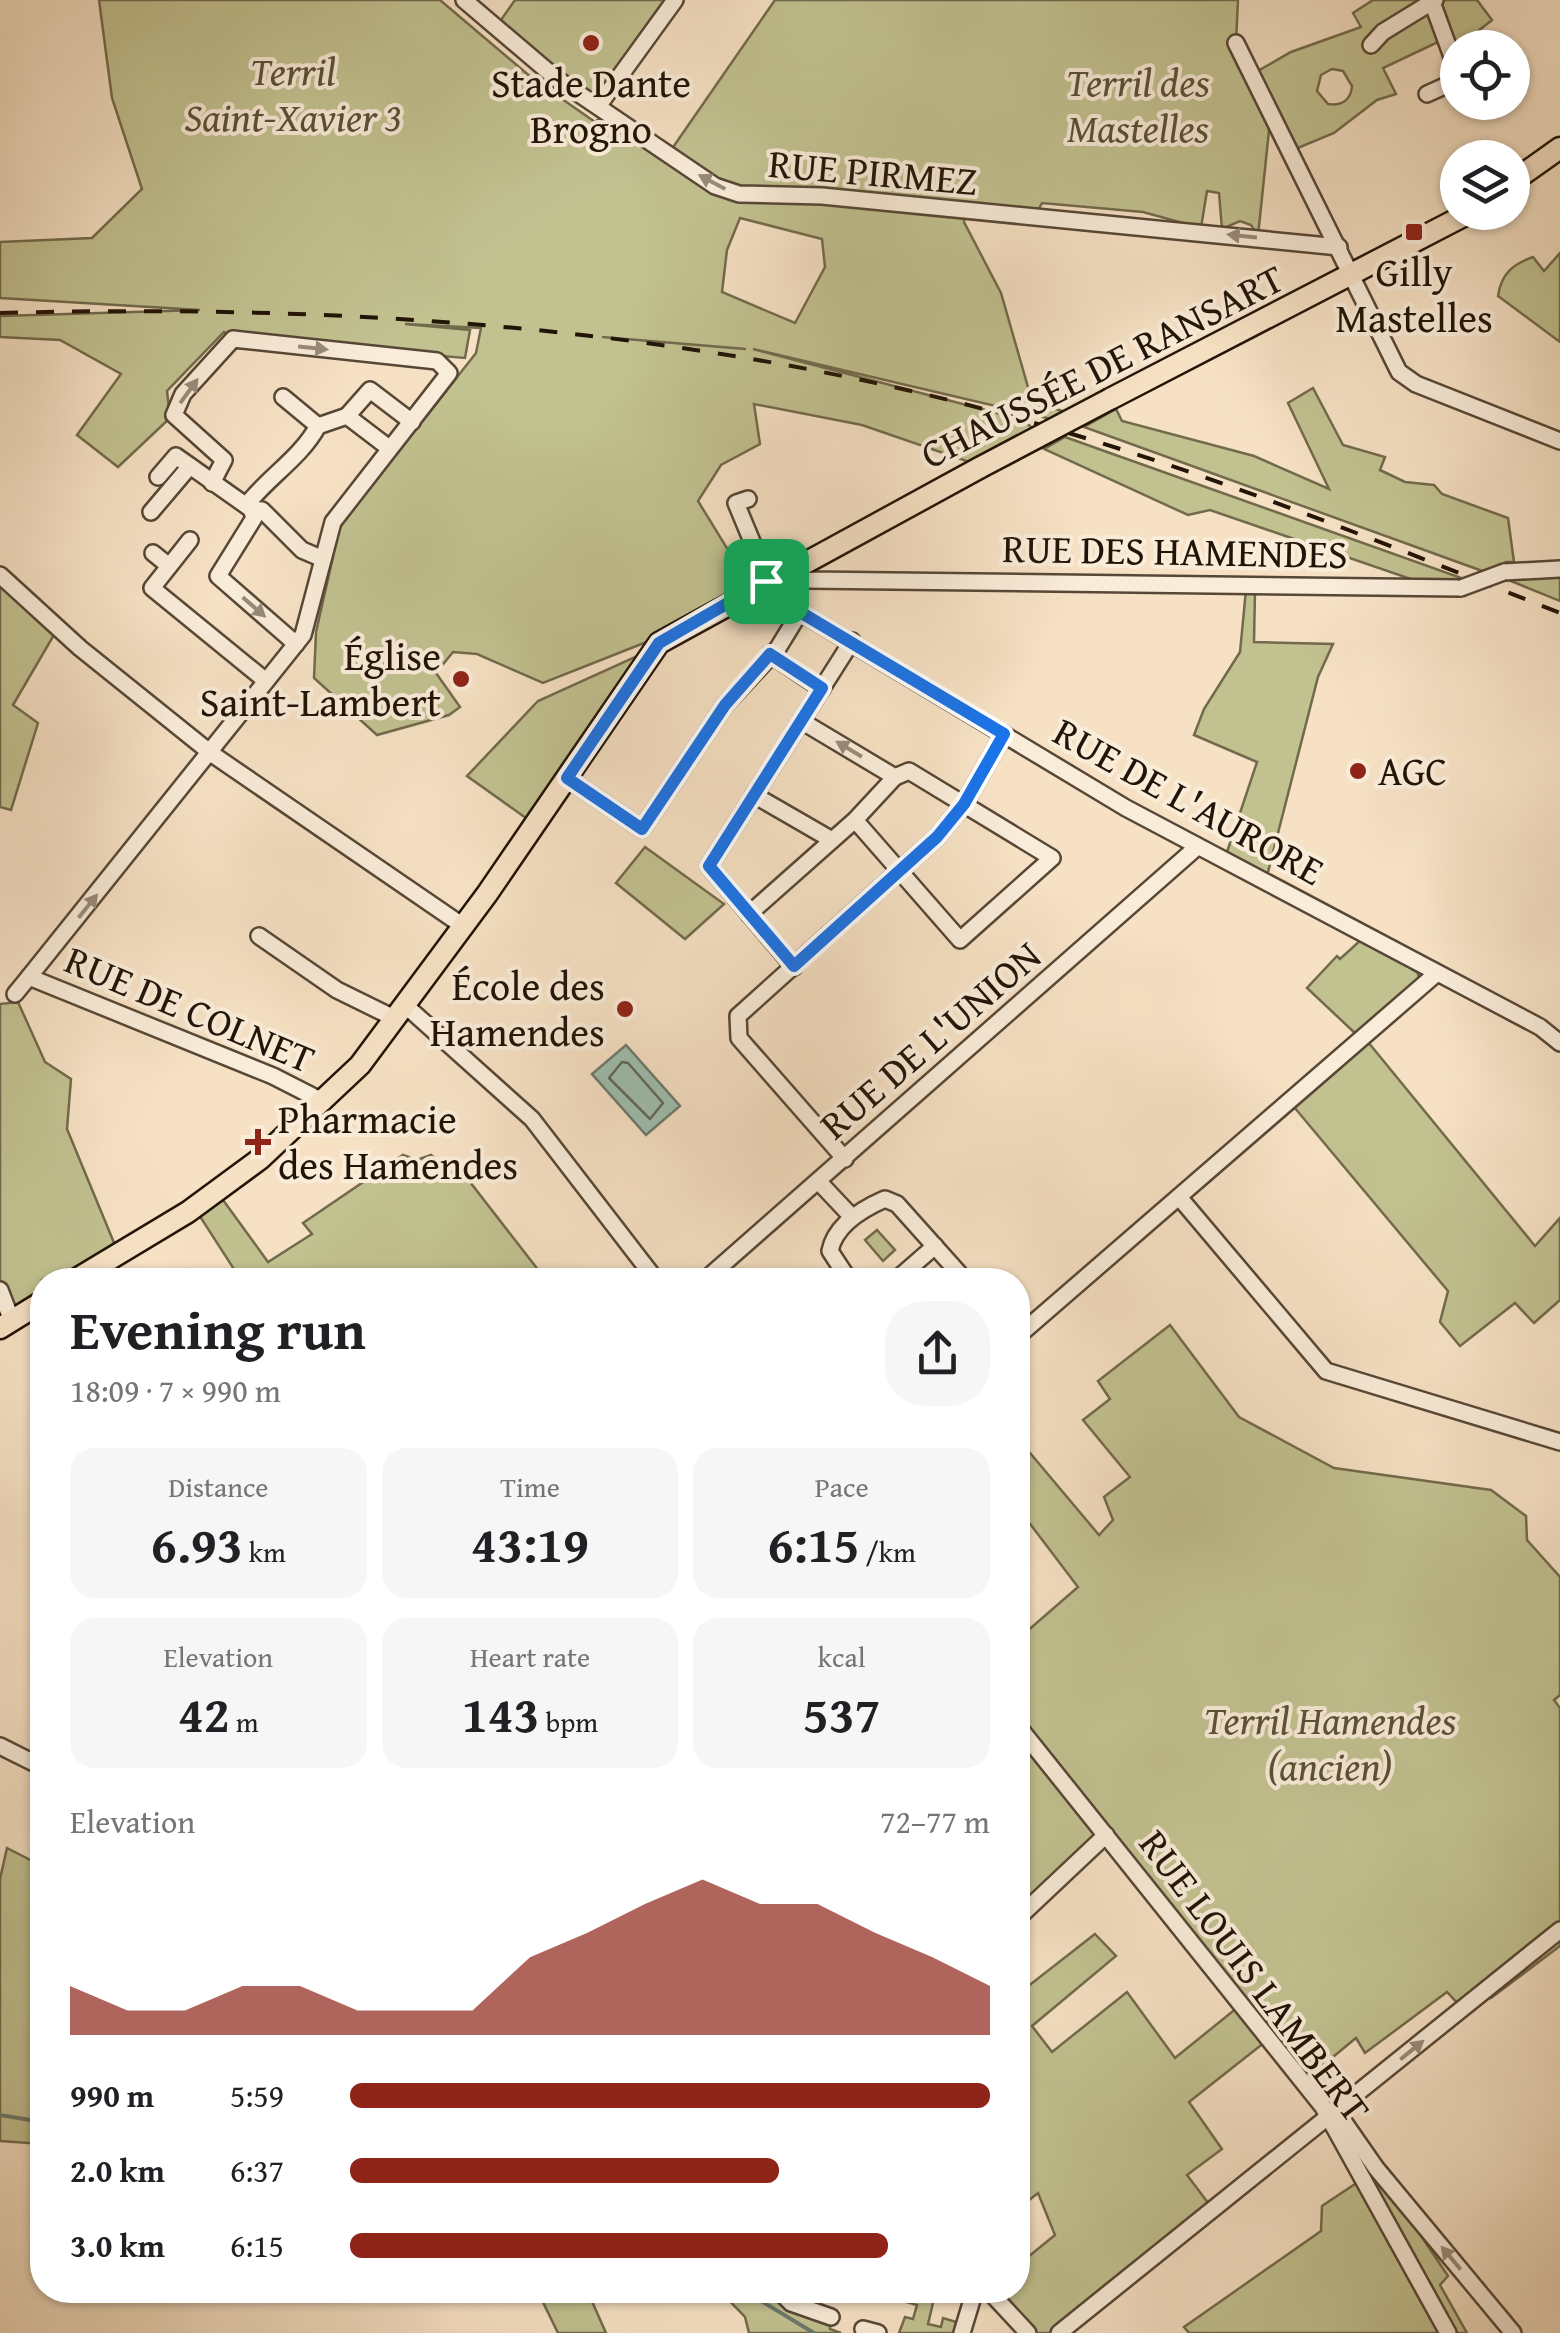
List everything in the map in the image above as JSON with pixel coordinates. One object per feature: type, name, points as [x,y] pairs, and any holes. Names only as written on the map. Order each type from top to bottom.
[{"type":"main road","points":[[1530,169],[1560,148]]},
{"type":"main road","name":"CHAUSSÉE DE RANSART","points":[[94,1268],[202,1201],[324,1102],[401,1012],[659,643],[792,566],[1440,229]]},
{"type":"main road","points":[[6,1324],[30,1309]]},
{"type":"street","name":"RUE PIRMEZ","points":[[464,0],[506,40],[715,186],[739,194],[822,196],[1340,247]]},
{"type":"street","points":[[599,105],[674,0]]},
{"type":"street","points":[[1371,45],[1383,32],[1433,1],[1443,30]]},
{"type":"street","points":[[1236,42],[1406,378],[1560,441]]},
{"type":"street","points":[[1427,94],[1440,88]]},
{"type":"street","name":"RUE DE COLNET","points":[[16,994],[212,754],[303,635],[332,522],[449,373],[436,361],[233,340],[183,394],[174,415],[224,460],[212,482]]},
{"type":"street","points":[[296,644],[218,576],[254,518],[249,502],[275,470],[302,454],[318,426],[348,416],[370,390],[412,422]]},
{"type":"street","points":[[283,397],[318,426]]},
{"type":"street","points":[[348,416],[389,448]]},
{"type":"street","points":[[158,477],[176,456],[251,508],[262,510],[302,550],[323,559]]},
{"type":"street","points":[[151,512],[190,466]]},
{"type":"street","points":[[748,499],[736,504],[766,581]]},
{"type":"street","points":[[190,540],[152,588],[266,681]]},
{"type":"street","points":[[153,553],[169,566]]},
{"type":"street","name":"RUE DES HAMENDES","points":[[792,566],[808,580],[1461,588],[1504,572],[1560,570]]},
{"type":"street","points":[[0,575],[80,648],[212,754],[463,926]]},
{"type":"street","name":"RUE DE L'AURORE","points":[[766,581],[775,597],[1197,847],[1540,1027],[1560,1043]]},
{"type":"street","points":[[567,778],[642,829],[725,705],[770,654],[800,612]]},
{"type":"street","points":[[794,966],[709,866],[852,641]]},
{"type":"street","points":[[770,654],[822,688]]},
{"type":"street","points":[[803,722],[896,777]]},
{"type":"street","points":[[844,1159],[739,1038],[738,1016],[900,873],[964,804],[1004,734]]},
{"type":"street","points":[[749,914],[855,820],[896,777],[909,771],[1052,858],[960,940],[855,820]]},
{"type":"street","points":[[754,795],[832,840]]},
{"type":"street","name":"RUE DE L'UNION","points":[[719,1268],[1197,847]]},
{"type":"street","points":[[259,936],[337,990],[401,1012],[532,1118],[647,1268]]},
{"type":"street","points":[[1030,1326],[1437,973]]},
{"type":"street","name":"RUE DE COLNET","points":[[29,977],[273,1076],[324,1102]]},
{"type":"street","points":[[819,1182],[852,1218]]},
{"type":"street","points":[[1179,1197],[1326,1371],[1560,1442]]},
{"type":"street","points":[[841,1268],[830,1251],[832,1239],[852,1218],[885,1199],[897,1204],[954,1268]]},
{"type":"street","points":[[910,1268],[935,1246]]},
{"type":"street","points":[[0,1290],[6,1324]]},
{"type":"street","name":"RUE LOUIS LAMBERT","points":[[1030,1741],[1334,2114],[1448,2333]]},
{"type":"street","points":[[0,1746],[30,1762]]},
{"type":"street","points":[[1030,1907],[1106,1835]]},
{"type":"street","points":[[1059,2333],[1560,1930]]},
{"type":"street","points":[[1334,2114],[1512,2333]]},
{"type":"street","points":[[790,2303],[831,2318]]},
{"type":"street","points":[[962,2333],[970,2303]]},
{"type":"street","points":[[1000,2303],[1028,2333]]},
{"type":"green space","points":[[99,0],[440,0],[532,78],[595,122],[604,115],[669,153],[775,0],[1238,0],[1236,43],[1270,121],[1258,236],[1251,225],[1240,221],[1222,229],[1219,193],[1207,191],[1201,228],[1143,212],[1042,203],[1037,212],[965,208],[964,222],[1001,293],[1032,401],[1065,412],[1051,419],[753,349],[1024,420],[1032,428],[972,463],[862,425],[754,404],[760,444],[721,465],[698,501],[749,584],[649,641],[543,683],[477,654],[453,652],[436,673],[460,707],[449,715],[377,735],[314,678],[316,632],[340,526],[476,353],[481,328],[405,324],[470,330],[465,358],[233,339],[224,332],[167,391],[170,418],[118,467],[77,435],[121,374],[60,340],[0,337],[0,316],[200,310],[0,298],[0,242],[92,238],[142,189],[112,98]],"holes":[[[740,218],[822,239],[825,267],[795,323],[722,292],[727,250]]]},
{"type":"green space","points":[[515,0],[665,0],[598,93],[578,92],[496,27]]},
{"type":"green space","points":[[1373,0],[1477,0],[1492,20],[1479,30],[1440,30],[1440,41],[1383,68],[1396,94],[1377,100],[1334,133],[1298,148],[1256,72],[1291,52],[1361,27],[1353,13]],"holes":[[[1332,69],[1343,71],[1352,86],[1348,98],[1338,104],[1328,104],[1317,91],[1321,75]]]},
{"type":"green space","points":[[1560,253],[1560,342],[1498,296],[1505,276],[1514,267],[1533,257],[1544,271]]},
{"type":"green space","points":[[1313,388],[1343,445],[1385,457],[1380,470],[1405,482],[1434,485],[1442,494],[1508,518],[1514,562],[1506,562],[1488,573],[1084,427],[1116,409],[1122,421],[1254,456],[1329,489],[1288,403]]},
{"type":"green space","points":[[1065,437],[1467,580],[1431,586],[1210,510],[1188,515],[1044,449]]},
{"type":"green space","points":[[1560,574],[1560,601],[1506,579]]},
{"type":"green space","points":[[0,579],[58,628],[13,705],[38,723],[11,810],[0,807]]},
{"type":"green space","points":[[1246,590],[1255,591],[1254,642],[1333,644],[1318,677],[1267,876],[1227,852],[1257,762],[1194,735],[1204,709],[1240,652]]},
{"type":"green space","points":[[646,652],[526,818],[467,776],[538,701]]},
{"type":"green space","points":[[645,847],[724,904],[685,939],[616,883]]},
{"type":"green space","points":[[1363,938],[1418,973],[1419,982],[1357,1035],[1307,988],[1337,956],[1340,959]]},
{"type":"green space","points":[[18,1002],[45,1062],[71,1079],[67,1129],[117,1250],[85,1268],[30,1268],[30,1298],[8,1310],[0,1288],[0,1004]]},
{"type":"green space","points":[[1368,1042],[1535,1246],[1560,1218],[1560,1300],[1534,1323],[1515,1303],[1460,1346],[1440,1322],[1448,1291],[1294,1107]]},
{"type":"green space","points":[[403,1155],[417,1160],[431,1155],[451,1172],[463,1173],[537,1268],[233,1268],[199,1215],[223,1200],[268,1262],[312,1234],[303,1223]]},
{"type":"green space","points":[[877,1230],[895,1250],[883,1261],[865,1240]]},
{"type":"green space","name":"Terril Hamendes (ancien)","points":[[1170,1325],[1239,1417],[1334,1468],[1491,1490],[1526,1516],[1527,1540],[1560,1577],[1560,1695],[1554,1700],[1560,1708],[1560,1946],[1491,1998],[1483,1988],[1460,2006],[1447,1992],[1365,2053],[1356,2038],[1311,2075],[1272,2034],[1102,1824],[1096,1841],[1030,1912],[1030,1629],[1078,1587],[1030,1524],[1030,1453],[1099,1535],[1113,1520],[1104,1497],[1130,1477],[1083,1420],[1110,1399],[1098,1381]]},
{"type":"green space","points":[[7,1848],[30,1860],[30,2143],[0,2141],[0,1879]]},
{"type":"green space","points":[[1095,1934],[1116,1956],[1032,2026],[1052,2052],[1127,1992],[1175,2058],[1238,2007],[1265,2042],[1189,2102],[1222,2149],[1187,2175],[1212,2208],[1054,2333],[1031,2333],[1004,2303],[1030,2303],[1030,2255],[1055,2235],[1038,2193],[1030,2199],[1030,1985]]},
{"type":"green space","points":[[1340,2115],[1448,2276],[1440,2285],[1467,2333],[1189,2333],[1184,2327],[1321,2231],[1322,2206],[1364,2178]]},
{"type":"green space","points":[[543,2303],[593,2303],[606,2333],[558,2333]]},
{"type":"green space","points":[[732,2303],[802,2303],[831,2317],[830,2329],[841,2333],[749,2333],[745,2317]]},
{"type":"green space","points":[[910,2303],[933,2303],[928,2324],[941,2327],[943,2318],[963,2324],[957,2333],[899,2333],[905,2317],[913,2319],[917,2305]]},
{"type":"water","points":[[626,1045],[680,1106],[646,1135],[592,1074]]},
{"type":"waterway","points":[[0,2115],[30,2120]]},
{"type":"waterway","points":[[764,2303],[814,2333]]},
{"type":"railway","points":[[0,313],[126,311],[380,318],[507,327],[759,360],[883,385],[1077,435],[1286,507],[1560,613]]},
{"type":"place","name":"Stade Dante Brogno","points":[[591,43]]},
{"type":"place","name":"Gilly Mastelles","points":[[1414,232]]},
{"type":"place","name":"Église Saint-Lambert","points":[[461,679]]},
{"type":"place","name":"AGC","points":[[1358,771]]},
{"type":"place","name":"École des Hamendes","points":[[625,1009]]},
{"type":"place","name":"Pharmacie des Hamendes","points":[[258,1142]]},
{"type":"route","points":[[766,581],[775,597],[1004,734],[964,804],[937,837],[794,966],[709,866],[822,688],[770,654],[725,705],[642,829],[567,778],[659,643],[766,581]]},
{"type":"park label","name":"Terril Saint-Xavier 3","points":[[293,94]]},
{"type":"park label","name":"Terril des Mastelles","points":[[1138,105]]}]
